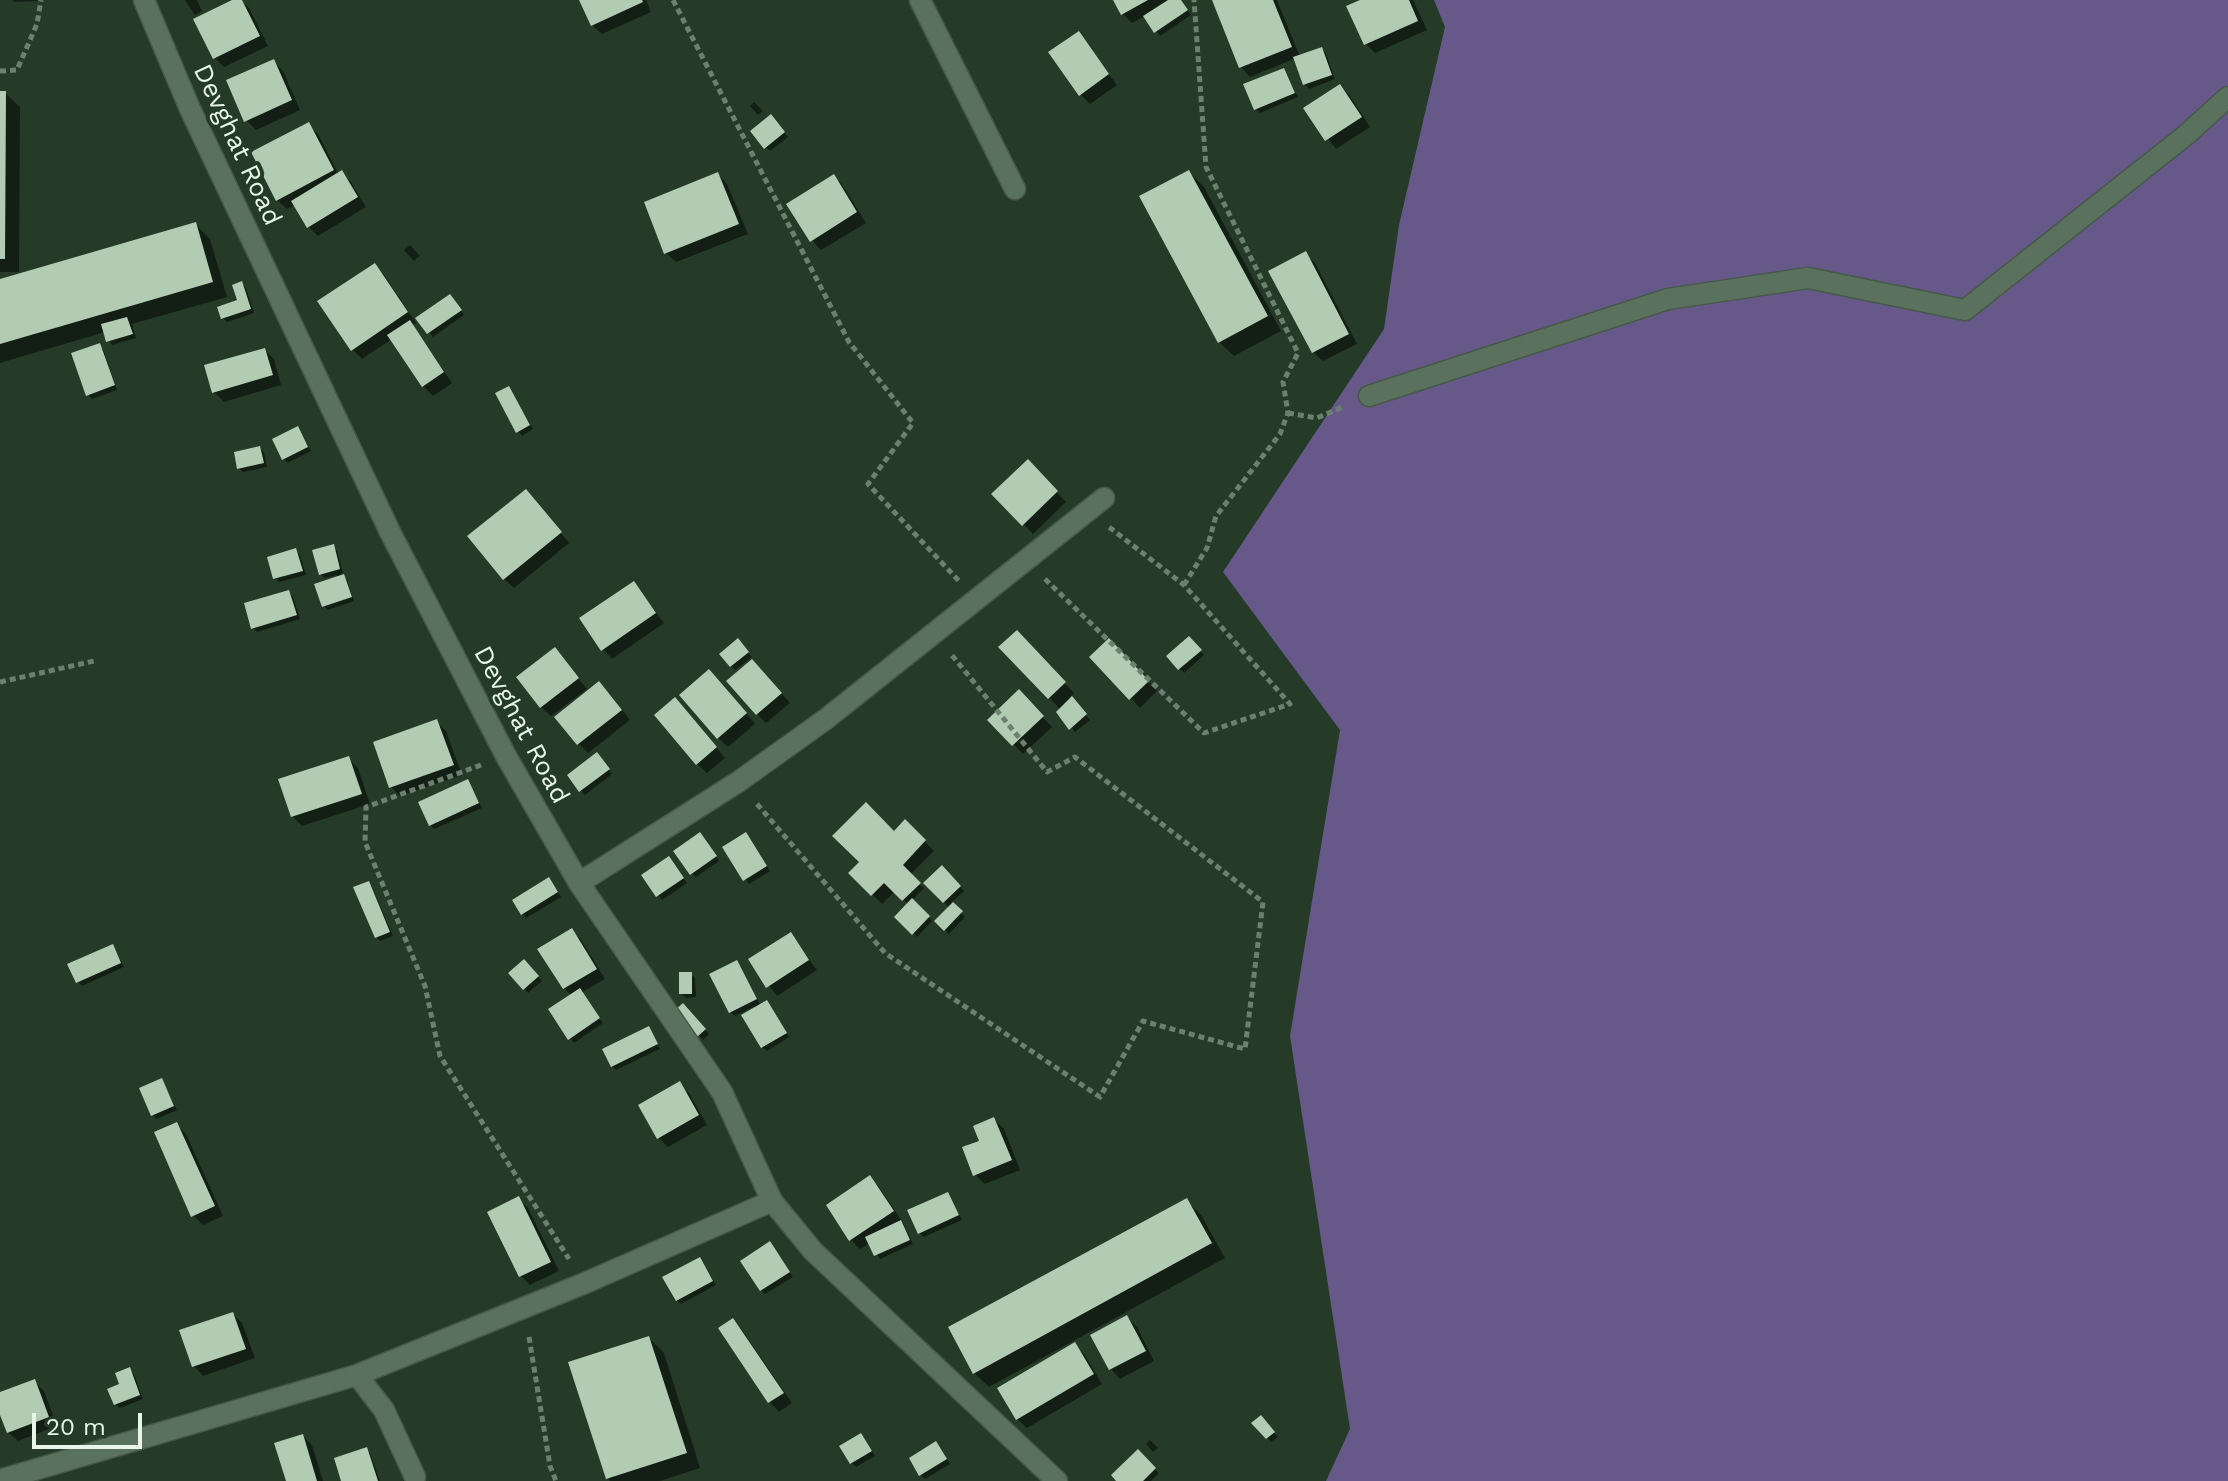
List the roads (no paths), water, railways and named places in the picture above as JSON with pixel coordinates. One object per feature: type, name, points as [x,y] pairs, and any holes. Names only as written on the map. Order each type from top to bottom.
[{"type":"street","name":"Devghat Road","points":[[144,0],[190,109],[390,532],[506,756],[579,883],[722,1092],[772,1201],[813,1251],[1057,1481]]},
{"type":"street","points":[[920,0],[1015,189]]},
{"type":"street","points":[[1369,396],[1668,299],[1808,278],[1965,310],[2186,135],[2228,97]]},
{"type":"street","points":[[579,883],[738,782],[826,719],[1104,498]]},
{"type":"street","points":[[0,1480],[357,1375],[585,1283],[772,1201]]},
{"type":"street","points":[[357,1375],[384,1410],[415,1477]]}]
